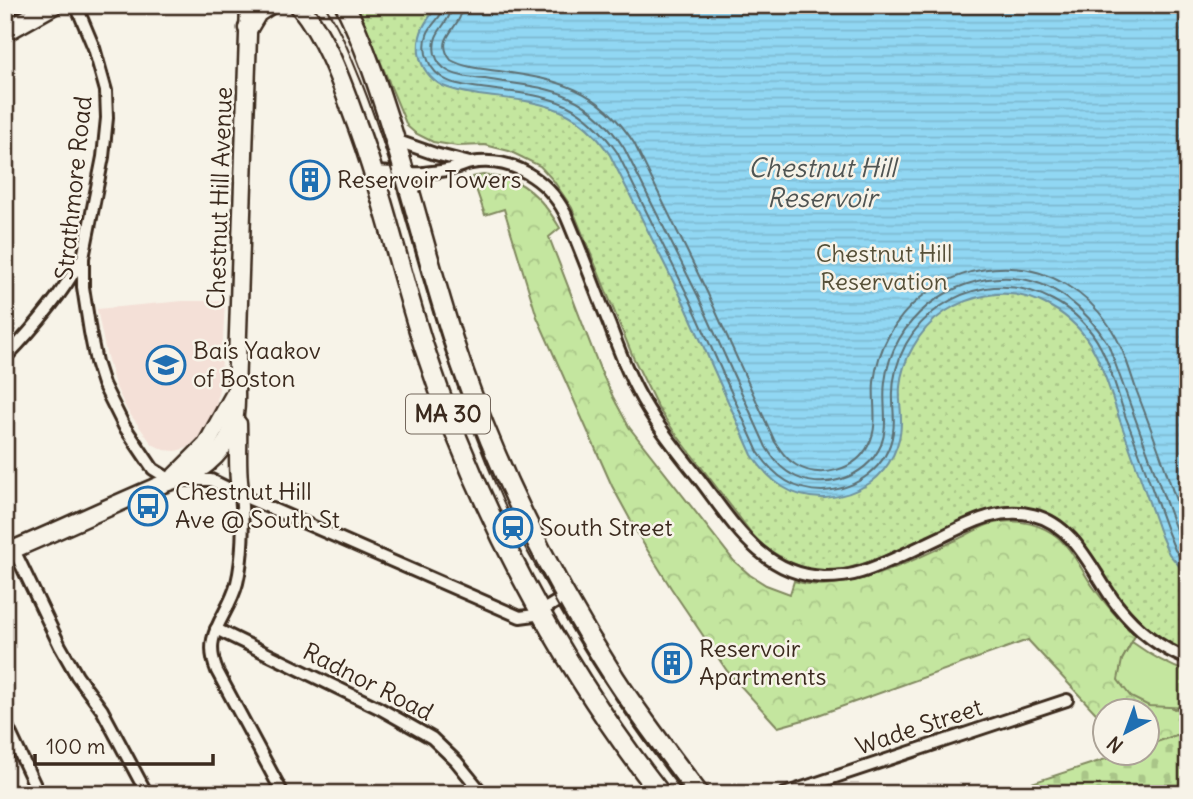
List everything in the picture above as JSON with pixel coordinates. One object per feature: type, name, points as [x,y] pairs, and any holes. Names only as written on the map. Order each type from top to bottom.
[{"type":"main road","points":[[5,32],[53,5]]},
{"type":"main road","name":"Chestnut Hill Avenue","points":[[10,551],[200,469],[212,460],[233,430],[237,410],[249,5]]},
{"type":"main road","points":[[248,28],[257,13],[269,5]]},
{"type":"main road","points":[[290,5],[303,10]]},
{"type":"main road","name":"MA 30","points":[[345,5],[373,72],[462,366],[512,490],[566,596],[629,699],[699,794]]},
{"type":"main road","name":"MA 30","points":[[303,10],[318,33],[338,74],[373,172],[438,386],[453,428],[489,510],[541,612],[603,712],[661,794]]},
{"type":"main road","name":"Chestnut Hill Avenue","points":[[171,480],[206,445],[236,393]]},
{"type":"main road","points":[[237,410],[238,480],[241,495]]},
{"type":"street","name":"Strathmore Road","points":[[76,5],[94,47],[106,91],[103,158],[83,258],[83,287],[90,332],[103,384],[124,426],[153,469],[171,480]]},
{"type":"street","points":[[395,140],[470,163],[499,163],[523,171],[543,184],[559,201],[644,404],[740,532],[761,555],[789,571],[816,577],[844,576],[872,568],[991,515],[1013,512],[1034,515],[1056,525],[1074,541],[1117,604],[1141,631],[1158,644],[1188,659]]},
{"type":"street","points":[[373,172],[442,171],[470,163]]},
{"type":"street","points":[[5,358],[43,316],[83,258]]},
{"type":"street","points":[[171,480],[211,480],[513,615],[528,617],[566,596]]},
{"type":"street","points":[[241,495],[243,523],[237,581],[230,603],[216,629],[211,647],[212,655],[216,671],[283,794]]},
{"type":"street","points":[[10,551],[60,646],[77,676],[102,710],[147,794]]},
{"type":"street","name":"Radnor Road","points":[[216,629],[379,708],[432,738],[456,761],[483,794]]},
{"type":"street","name":"Wade Street","points":[[784,794],[1067,700]]},
{"type":"street","points":[[5,722],[39,794]]},
{"type":"shaded area","name":"Bais Yaakov of Boston","points":[[183,301],[225,301],[221,377],[216,407],[200,437],[187,448],[164,450],[152,444],[127,410],[115,385],[97,309]]},
{"type":"green space","name":"Chestnut Hill Reservoir","points":[[357,5],[1188,5],[1188,651],[1165,641],[1143,623],[1116,593],[1073,531],[1064,522],[1041,511],[1009,507],[981,513],[877,559],[836,570],[803,567],[782,558],[758,542],[658,408],[633,357],[572,208],[553,180],[540,166],[509,151],[485,145],[457,146],[433,142],[407,126]]},
{"type":"green space","points":[[483,175],[517,182],[542,202],[556,221],[560,228],[549,237],[600,369],[629,427],[734,561],[750,575],[766,585],[790,594],[794,581],[834,584],[877,574],[997,522],[1013,521],[1038,526],[1065,544],[1113,613],[1135,636],[1122,660],[1174,709],[1188,708],[1188,731],[1162,740],[1162,698],[1092,698],[1092,709],[1028,640],[778,727],[727,671],[643,543],[612,486],[537,317],[504,209],[485,215],[472,177]]},
{"type":"green space","points":[[1132,642],[1159,659],[1188,672],[1188,708],[1162,707],[1162,698],[1131,697],[1118,680],[1122,660]]},
{"type":"green space","points":[[1188,731],[1188,794],[998,794],[1092,763],[1092,768],[1162,768],[1162,740]]},
{"type":"water","name":"Chestnut Hill Reservoir","points":[[439,5],[1188,5],[1188,576],[1169,554],[1161,536],[1094,351],[1086,338],[1064,315],[1050,306],[1020,296],[989,295],[965,301],[945,312],[927,327],[908,356],[901,377],[901,428],[897,446],[889,463],[870,483],[849,494],[813,498],[792,492],[774,481],[752,455],[684,303],[610,155],[583,125],[553,108],[522,100],[461,92],[434,80],[422,63],[419,39],[423,27]]},
{"type":"tram line","points":[[5,18],[29,5]]},
{"type":"tram line","points":[[324,5],[345,42],[374,115],[448,359],[514,526],[594,666],[684,794]]},
{"type":"place","name":"Reservoir Towers","points":[[310,180]]},
{"type":"place","name":"Bais Yaakov of Boston","points":[[166,365]]},
{"type":"place","name":"Chestnut Hill Ave @ South St","points":[[148,506]]},
{"type":"place","name":"South Street","points":[[513,528]]},
{"type":"place","name":"Reservoir Apartments","points":[[672,663]]},
{"type":"park label","name":"Chestnut Hill Reservation","points":[[884,268]]}]
